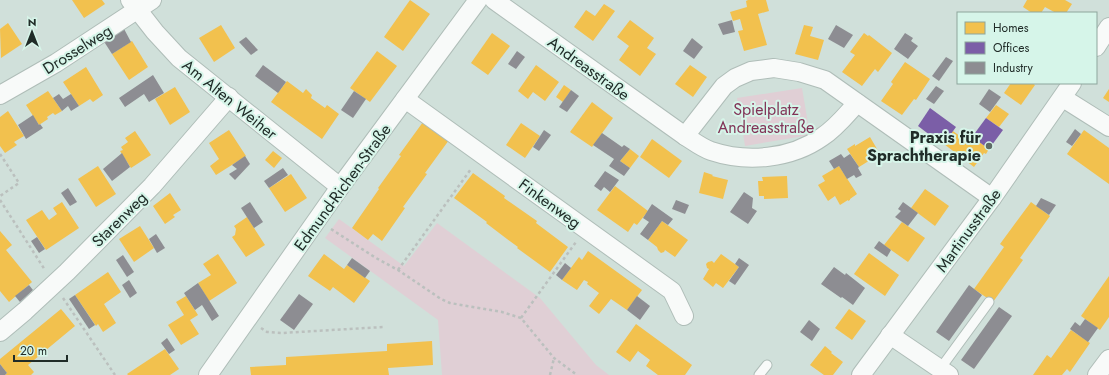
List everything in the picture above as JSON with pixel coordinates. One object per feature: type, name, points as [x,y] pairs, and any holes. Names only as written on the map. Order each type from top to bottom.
[{"type":"street","name":"Edmund-Richen-Straße","points":[[208,375],[340,187],[478,0]]},
{"type":"street","name":"Andreasstraße","points":[[494,0],[685,136],[710,151],[730,156],[757,158],[778,156],[801,148],[822,137],[840,122],[857,103]]},
{"type":"street","name":"Drosselweg","points":[[0,95],[56,63],[140,3]]},
{"type":"street","name":"Am Alten Weiher","points":[[140,3],[155,32],[179,58],[340,187]]},
{"type":"street","points":[[1097,45],[1109,27]]},
{"type":"street","points":[[685,136],[724,86],[735,78],[751,71],[774,68],[800,72],[825,80],[992,198]]},
{"type":"street","points":[[1067,90],[1109,127]]},
{"type":"street","name":"Martinusstraße","points":[[861,375],[992,198],[1067,90]]},
{"type":"street","name":"Starenweg","points":[[0,332],[54,284],[152,186],[229,97]]},
{"type":"street","name":"Finkenweg","points":[[405,99],[672,291],[684,316]]},
{"type":"street","points":[[890,335],[944,372]]},
{"type":"street","points":[[1097,375],[1109,359]]},
{"type":"lane","points":[[944,372],[989,302]]},
{"type":"lane","points":[[759,375],[767,365]]},
{"type":"path","points":[[0,154],[19,184],[0,196]]},
{"type":"path","points":[[398,270],[482,154]]},
{"type":"path","points":[[0,200],[115,375]]},
{"type":"path","points":[[317,220],[376,258],[398,270],[441,299],[450,303],[502,312],[521,318],[554,358],[577,375]]},
{"type":"path","points":[[521,318],[585,229]]},
{"type":"path","points":[[246,321],[267,332],[282,333],[383,328]]},
{"type":"path","points":[[550,375],[554,358]]},
{"type":"green space","name":"Spielplatz Andreasstraße","points":[[802,88],[810,135],[745,146],[737,98]]},
{"type":"green space","points":[[339,219],[404,266],[437,223],[540,298],[596,365],[609,375],[442,375],[438,320],[325,238]]},
{"type":"building: Homes","points":[[72,0],[102,0],[105,4],[84,18]]},
{"type":"building: Homes","points":[[410,0],[430,14],[403,51],[384,37]]},
{"type":"building: Homes","points":[[766,0],[769,11],[758,14],[767,45],[744,51],[738,31],[743,30],[740,19],[733,21],[730,12],[747,7],[746,1]]},
{"type":"building: Homes","points":[[1027,0],[1065,0],[1072,4],[1067,12],[1054,12],[1045,7],[1042,12],[1030,12],[1023,7]]},
{"type":"building: Homes","points":[[604,4],[615,11],[593,41],[574,27],[586,10],[595,16]]},
{"type":"building: Homes","points":[[630,20],[654,38],[647,48],[656,54],[640,76],[619,60],[629,46],[617,37]]},
{"type":"building: Homes","points":[[8,23],[22,44],[1,58],[0,29]]},
{"type":"building: Homes","points":[[221,25],[235,48],[214,62],[199,38]]},
{"type":"building: Homes","points":[[804,25],[813,27],[810,36],[824,40],[818,60],[795,54]]},
{"type":"building: Homes","points":[[492,33],[510,46],[488,75],[471,63]]},
{"type":"building: Homes","points":[[864,33],[868,36],[869,35],[892,53],[878,72],[875,69],[862,86],[842,72],[855,55],[850,52]]},
{"type":"building: Homes","points":[[132,41],[148,67],[129,80],[112,54]]},
{"type":"building: Homes","points":[[377,51],[397,66],[370,102],[350,88]]},
{"type":"building: Homes","points":[[905,62],[930,79],[916,100],[914,99],[902,115],[881,101],[893,84],[891,82]]},
{"type":"building: Homes","points":[[536,65],[559,82],[545,101],[533,92],[528,99],[518,91]]},
{"type":"building: Homes","points":[[690,65],[707,77],[693,97],[675,84]]},
{"type":"building: Homes","points":[[86,67],[103,95],[93,102],[90,99],[79,106],[63,82]]},
{"type":"building: Homes","points":[[287,81],[303,93],[306,89],[312,95],[311,98],[325,108],[327,105],[339,114],[322,139],[271,102]]},
{"type":"building: Homes","points":[[1010,84],[1035,85],[1021,105],[1004,93]]},
{"type":"building: Homes","points":[[564,85],[571,90],[563,102],[556,97]]},
{"type":"building: Homes","points":[[175,87],[190,112],[170,125],[155,99]]},
{"type":"building: Homes","points":[[1109,89],[1109,102],[1103,98]]},
{"type":"building: Homes","points":[[48,91],[62,111],[55,115],[53,113],[47,117],[48,119],[39,125],[26,105]]},
{"type":"building: Homes","points":[[592,102],[613,118],[592,147],[570,132]]},
{"type":"building: Homes","points":[[996,105],[1009,114],[999,127],[986,118]]},
{"type":"building: Homes","points":[[8,111],[24,136],[14,142],[17,145],[5,153],[0,146],[0,117]]},
{"type":"building: Homes","points":[[423,122],[449,140],[425,173],[427,174],[403,207],[405,208],[382,241],[373,234],[368,240],[352,228],[401,156],[399,155]]},
{"type":"building: Homes","points":[[521,123],[540,136],[525,158],[506,145]]},
{"type":"building: Homes","points":[[229,130],[246,156],[216,175],[210,166],[219,159],[209,143]]},
{"type":"building: Homes","points":[[1084,130],[1109,148],[1109,184],[1067,154]]},
{"type":"building: Homes","points":[[135,131],[151,155],[131,168],[120,151],[123,150],[121,147],[128,142],[125,138]]},
{"type":"building: Homes","points":[[953,131],[968,142],[972,137],[989,149],[986,154],[984,153],[974,167],[944,144]]},
{"type":"building: Homes","points":[[870,137],[880,154],[859,167],[847,149]]},
{"type":"building: Homes","points":[[652,139],[682,161],[669,178],[640,157]]},
{"type":"building: Homes","points":[[630,149],[639,156],[630,168],[620,161]]},
{"type":"building: Homes","points":[[273,151],[282,158],[274,168],[265,160]]},
{"type":"building: Homes","points":[[98,166],[116,194],[96,207],[78,179]]},
{"type":"building: Homes","points":[[839,166],[857,194],[850,200],[840,205],[835,196],[828,201],[818,185],[825,181],[822,176]]},
{"type":"building: Homes","points":[[704,172],[713,175],[712,176],[728,180],[723,199],[699,193]]},
{"type":"building: Homes","points":[[473,173],[505,196],[504,198],[537,221],[536,223],[568,247],[550,272],[454,198]]},
{"type":"building: Homes","points":[[291,174],[307,198],[285,212],[269,188]]},
{"type":"building: Homes","points":[[787,176],[788,198],[764,199],[764,196],[759,196],[758,181],[763,181],[762,177]]},
{"type":"building: Homes","points":[[615,186],[648,211],[637,225],[634,223],[628,232],[597,210]]},
{"type":"building: Homes","points":[[925,189],[949,206],[935,226],[911,208]]},
{"type":"building: Homes","points":[[170,193],[181,210],[173,215],[175,217],[165,224],[153,206]]},
{"type":"building: Homes","points":[[62,202],[79,228],[46,250],[26,220],[42,210],[49,220],[57,214],[53,208]]},
{"type":"building: Homes","points":[[1031,202],[1050,216],[1020,258],[1023,260],[993,302],[974,289],[1004,247],[1000,244]]},
{"type":"building: Homes","points":[[247,217],[265,245],[246,257],[232,237],[235,235],[236,229],[234,226]]},
{"type":"building: Homes","points":[[662,221],[688,240],[675,257],[665,250],[661,253],[657,247],[648,240]]},
{"type":"building: Homes","points":[[902,222],[925,238],[908,262],[884,245]]},
{"type":"building: Homes","points":[[140,226],[154,248],[134,262],[119,239]]},
{"type":"building: Homes","points":[[0,231],[12,245],[6,250],[32,282],[9,302],[0,291]]},
{"type":"building: Homes","points":[[588,251],[642,290],[627,310],[611,299],[599,314],[589,306],[599,293],[587,284],[588,282],[584,280],[577,290],[562,280],[579,257],[582,260]]},
{"type":"building: Homes","points":[[869,253],[899,275],[885,296],[854,274]]},
{"type":"building: Homes","points":[[218,254],[237,283],[209,301],[198,283],[211,275],[203,264]]},
{"type":"building: Homes","points":[[324,254],[344,269],[347,265],[370,281],[354,303],[333,287],[330,291],[308,276]]},
{"type":"building: Homes","points":[[721,254],[739,267],[723,288],[716,283],[713,287],[703,279],[709,269],[707,268],[706,264],[712,261],[714,263]]},
{"type":"building: Homes","points":[[108,272],[121,292],[104,304],[116,323],[103,332],[98,324],[96,326],[75,295]]},
{"type":"building: Homes","points":[[1109,276],[1109,317],[1100,330],[1081,316]]},
{"type":"building: Homes","points":[[186,296],[198,315],[190,320],[199,334],[181,345],[168,325],[184,315],[176,302]]},
{"type":"building: Homes","points":[[61,309],[75,326],[28,365],[34,372],[31,375],[5,375],[7,373],[0,364],[0,359]]},
{"type":"building: Homes","points":[[849,309],[866,321],[852,340],[835,328]]},
{"type":"building: Homes","points":[[636,324],[692,365],[685,375],[658,375],[646,366],[650,360],[638,351],[630,362],[616,352]]},
{"type":"building: Homes","points":[[1071,330],[1090,343],[1070,372],[1067,369],[1062,375],[1033,375],[1047,355],[1051,358]]},
{"type":"building: Homes","points":[[432,341],[433,365],[388,368],[389,375],[251,375],[250,367],[286,365],[286,357],[387,351],[387,344]]},
{"type":"building: Homes","points":[[825,346],[832,352],[831,353],[843,362],[833,375],[824,375],[810,365]]},
{"type":"building: Homes","points":[[165,349],[179,369],[170,375],[127,374]]},
{"type":"building: Offices","points":[[930,108],[956,127],[943,145],[918,126]]},
{"type":"building: Offices","points":[[986,118],[1003,130],[989,149],[972,137]]},
{"type":"building: Industry","points":[[732,20],[735,32],[723,35],[718,24]]},
{"type":"building: Industry","points":[[836,25],[853,35],[844,48],[828,39]]},
{"type":"building: Industry","points":[[123,27],[131,42],[112,54],[103,40]]},
{"type":"building: Industry","points":[[905,33],[913,38],[911,41],[918,46],[908,59],[894,49]]},
{"type":"building: Industry","points":[[246,37],[258,50],[251,55],[239,42]]},
{"type":"building: Industry","points":[[692,38],[703,47],[694,59],[683,51]]},
{"type":"building: Industry","points":[[517,51],[525,57],[516,69],[508,64]]},
{"type":"building: Industry","points":[[946,57],[953,61],[939,81],[932,76]]},
{"type":"building: Industry","points":[[263,65],[286,82],[278,93],[255,76]]},
{"type":"building: Industry","points":[[153,75],[164,93],[149,102],[144,94],[125,107],[119,98]]},
{"type":"building: Industry","points":[[936,86],[944,91],[934,104],[926,99]]},
{"type":"building: Industry","points":[[989,89],[1001,97],[990,112],[979,104]]},
{"type":"building: Industry","points":[[571,90],[579,96],[567,112],[559,107]]},
{"type":"building: Industry","points":[[354,91],[366,99],[353,118],[341,110]]},
{"type":"building: Industry","points":[[59,94],[63,99],[71,94],[79,106],[71,111],[68,106],[62,111],[53,98]]},
{"type":"building: Industry","points":[[33,115],[39,125],[40,124],[43,128],[26,139],[18,125]]},
{"type":"building: Industry","points":[[1075,129],[1081,134],[1072,146],[1066,142]]},
{"type":"building: Industry","points":[[544,130],[551,135],[539,151],[533,147]]},
{"type":"building: Industry","points":[[602,133],[622,147],[624,145],[630,149],[620,161],[630,168],[624,176],[609,166],[614,159],[593,145]]},
{"type":"building: Industry","points":[[122,153],[130,167],[112,181],[103,169]]},
{"type":"building: Industry","points":[[841,154],[844,158],[850,154],[859,167],[858,168],[862,175],[856,178],[854,175],[847,179],[839,166],[834,169],[829,161]]},
{"type":"building: Industry","points":[[245,156],[250,164],[235,180],[229,174],[237,169],[232,165]]},
{"type":"building: Industry","points":[[283,168],[288,175],[269,188],[264,181]]},
{"type":"building: Industry","points":[[605,171],[619,180],[610,192],[604,187],[601,191],[594,186]]},
{"type":"building: Industry","points":[[68,188],[77,202],[70,206],[61,193]]},
{"type":"building: Industry","points":[[744,192],[753,198],[752,208],[757,211],[748,224],[730,212]]},
{"type":"building: Industry","points":[[1041,198],[1056,205],[1049,215],[1036,206]]},
{"type":"building: Industry","points":[[676,200],[689,205],[685,214],[672,209]]},
{"type":"building: Industry","points":[[250,202],[263,222],[254,228],[241,208]]},
{"type":"building: Industry","points":[[903,202],[918,213],[908,226],[895,217],[901,211],[898,209]]},
{"type":"building: Industry","points":[[652,204],[673,219],[668,225],[662,221],[648,240],[640,234],[649,222],[643,218]]},
{"type":"building: Industry","points":[[156,234],[165,248],[157,253],[149,239]]},
{"type":"building: Industry","points":[[37,237],[45,249],[39,253],[31,241]]},
{"type":"building: Industry","points":[[879,241],[891,250],[887,257],[874,248]]},
{"type":"building: Industry","points":[[123,255],[134,272],[127,277],[116,260]]},
{"type":"building: Industry","points":[[352,258],[370,271],[365,278],[347,265]]},
{"type":"building: Industry","points":[[739,258],[749,265],[735,285],[729,281],[739,267],[735,264]]},
{"type":"building: Industry","points":[[565,263],[571,268],[562,280],[556,275]]},
{"type":"building: Industry","points":[[834,267],[845,275],[846,273],[865,288],[853,305],[821,284]]},
{"type":"building: Industry","points":[[129,280],[137,293],[130,298],[122,285]]},
{"type":"building: Industry","points":[[198,283],[219,316],[212,321],[202,305],[195,310],[184,293]]},
{"type":"building: Industry","points":[[29,285],[33,290],[20,302],[15,296]]},
{"type":"building: Industry","points":[[969,285],[982,295],[949,341],[936,332]]},
{"type":"building: Industry","points":[[299,294],[313,304],[294,330],[280,320]]},
{"type":"building: Industry","points":[[75,295],[95,325],[89,329],[69,299]]},
{"type":"building: Industry","points":[[637,296],[650,306],[640,320],[627,310]]},
{"type":"building: Industry","points":[[999,307],[1012,316],[974,369],[961,360]]},
{"type":"building: Industry","points":[[1085,319],[1098,328],[1088,342],[1070,329],[1075,322],[1080,326]]},
{"type":"building: Industry","points":[[809,320],[820,329],[812,341],[800,332]]},
{"type":"building: Industry","points":[[167,338],[175,350],[169,354],[161,343]]},
{"type":"building: Industry","points":[[0,364],[7,373],[5,375],[0,375]]},
{"type":"place","name":"Praxis für Sprachtherapie","points":[[989,146]]}]
